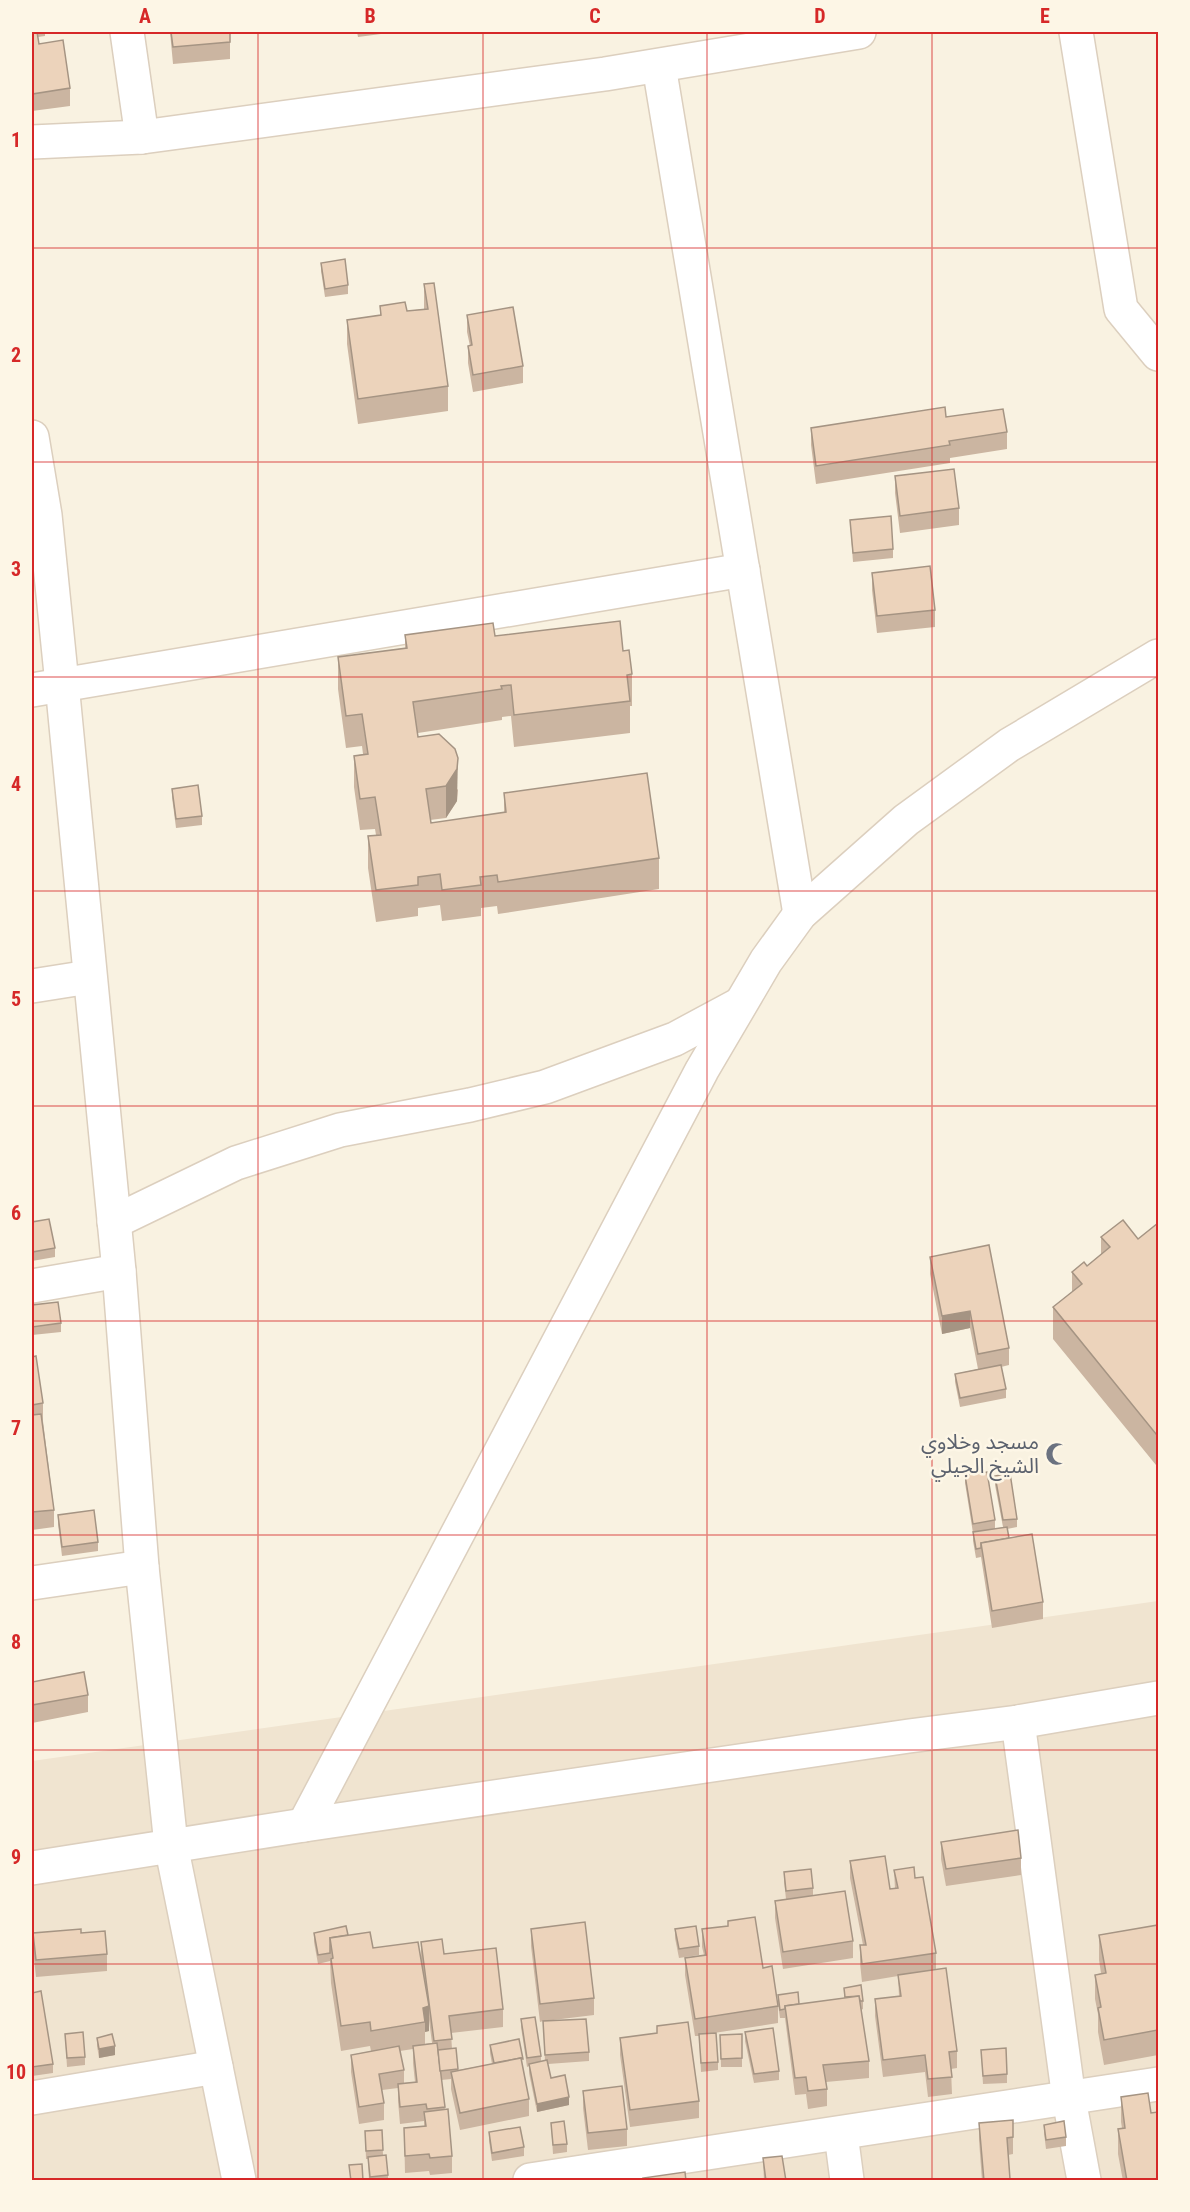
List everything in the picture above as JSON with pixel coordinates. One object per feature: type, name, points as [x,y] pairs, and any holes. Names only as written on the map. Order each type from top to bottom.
[{"type":"street","points":[[127,32],[142,137]]},
{"type":"street","points":[[32,142],[142,137],[659,66],[811,36],[859,32]]},
{"type":"street","points":[[1076,32],[1120,309],[1158,354]]},
{"type":"street","points":[[659,66],[800,914]]},
{"type":"street","points":[[32,437],[47,687],[89,976],[119,1271],[142,1567],[171,1845],[239,2181]]},
{"type":"street","points":[[47,687],[743,570]]},
{"type":"street","points":[[304,1825],[702,1070],[766,961],[800,914],[906,820],[1009,745],[1158,656]]},
{"type":"street","points":[[32,986],[89,976]]},
{"type":"street","points":[[114,1222],[236,1163],[340,1130],[470,1106],[545,1087],[675,1039],[740,1004]]},
{"type":"street","points":[[32,1287],[119,1271]]},
{"type":"street","points":[[32,1583],[142,1567]]},
{"type":"street","points":[[32,1868],[304,1825],[1018,1722],[1158,1698]]},
{"type":"street","points":[[1018,1722],[1069,2099],[1084,2181]]},
{"type":"street","points":[[32,2098],[216,2067]]},
{"type":"street","points":[[530,2181],[1158,2084]]},
{"type":"street","points":[[841,2134],[847,2181]]},
{"type":"shaded area","points":[[1158,1601],[1158,2180],[32,2180],[32,1761]]},
{"type":"building","points":[[32,32],[37,32],[39,44],[63,40],[70,88],[32,94]]},
{"type":"building","points":[[171,32],[230,32],[230,42],[173,47]]},
{"type":"building","points":[[345,259],[348,285],[325,289],[321,263]]},
{"type":"building","points":[[434,283],[448,386],[358,399],[347,320],[381,315],[380,306],[405,302],[407,311],[428,309],[424,284]]},
{"type":"building","points":[[513,307],[523,366],[473,375],[468,346],[472,345],[467,315]]},
{"type":"building","points":[[945,407],[946,417],[1003,409],[1007,432],[949,441],[950,445],[816,466],[811,428]]},
{"type":"building","points":[[954,469],[959,508],[900,516],[895,476]]},
{"type":"building","points":[[891,516],[893,549],[853,553],[850,520]]},
{"type":"building","points":[[930,566],[935,610],[877,616],[872,573]]},
{"type":"building","points":[[620,621],[623,651],[629,650],[632,674],[627,675],[630,701],[514,715],[511,685],[501,686],[502,689],[413,702],[418,737],[439,734],[455,749],[458,758],[457,769],[446,786],[426,789],[431,823],[506,812],[504,793],[647,773],[659,858],[498,882],[497,875],[480,877],[481,885],[442,890],[440,874],[418,877],[418,885],[376,890],[368,836],[381,835],[375,797],[360,799],[354,756],[368,754],[362,714],[346,716],[338,657],[407,648],[405,635],[493,623],[495,636]]},
{"type":"building","points":[[198,785],[202,816],[176,819],[172,789]]},
{"type":"building","points":[[49,1219],[55,1248],[32,1252],[32,1222]]},
{"type":"building","points":[[1123,1220],[1138,1239],[1158,1223],[1158,1432],[1156,1434],[1053,1307],[1082,1284],[1072,1272],[1084,1262],[1087,1266],[1110,1247],[1101,1237]]},
{"type":"building","points":[[989,1245],[1009,1348],[978,1354],[970,1311],[942,1316],[930,1257]]},
{"type":"building","points":[[58,1302],[61,1323],[32,1327],[32,1305]]},
{"type":"building","points":[[36,1356],[43,1403],[32,1405],[32,1357]]},
{"type":"building","points":[[1001,1365],[1006,1389],[960,1398],[955,1374]]},
{"type":"building","points":[[41,1414],[54,1510],[32,1512],[32,1415]]},
{"type":"building","points":[[987,1472],[995,1520],[973,1524],[965,1475]]},
{"type":"building","points":[[1010,1473],[1017,1519],[1003,1520],[995,1476]]},
{"type":"building","points":[[94,1510],[98,1542],[62,1547],[58,1515]]},
{"type":"building","points":[[1007,1527],[1009,1538],[981,1543],[981,1548],[976,1549],[973,1532]]},
{"type":"building","points":[[1032,1534],[1043,1602],[992,1611],[981,1543]]},
{"type":"building","points":[[84,1672],[88,1695],[32,1705],[32,1682]]},
{"type":"building","points":[[1018,1830],[1021,1858],[946,1869],[941,1842]]},
{"type":"building","points":[[885,1856],[890,1889],[898,1888],[894,1870],[914,1867],[915,1878],[923,1877],[936,1953],[862,1964],[860,1945],[866,1945],[850,1861]]},
{"type":"building","points":[[811,1869],[813,1888],[786,1891],[784,1872]]},
{"type":"building","points":[[845,1891],[853,1941],[783,1952],[775,1901]]},
{"type":"building","points":[[755,1917],[763,1968],[772,1966],[778,2006],[695,2019],[685,1958],[706,1955],[702,1929],[728,1926],[728,1921]]},
{"type":"building","points":[[585,1922],[594,1998],[540,2004],[531,1929]]},
{"type":"building","points":[[1158,1925],[1158,2030],[1104,2040],[1095,1975],[1106,1973],[1099,1935]]},
{"type":"building","points":[[346,1926],[348,1935],[330,1938],[330,1953],[318,1955],[314,1933]]},
{"type":"building","points":[[696,1926],[699,1946],[679,1949],[675,1929]]},
{"type":"building","points":[[81,1929],[81,1933],[105,1931],[107,1954],[36,1960],[33,1933]]},
{"type":"building","points":[[370,1932],[373,1948],[418,1942],[429,2006],[423,2008],[425,2022],[371,2031],[370,2022],[341,2026],[330,1938]]},
{"type":"building","points":[[442,1939],[444,1954],[496,1948],[503,2009],[449,2016],[452,2039],[434,2041],[421,1942]]},
{"type":"building","points":[[946,1968],[957,2051],[949,2052],[952,2077],[928,2079],[925,2055],[883,2060],[875,1999],[901,1996],[898,1975]]},
{"type":"building","points":[[861,1985],[863,2001],[860,2001],[859,1996],[845,1997],[844,1988]]},
{"type":"building","points":[[41,1991],[53,2064],[32,2067],[32,1993]]},
{"type":"building","points":[[798,1992],[799,2004],[785,2006],[785,2009],[780,2010],[778,1995]]},
{"type":"building","points":[[859,1996],[869,2061],[823,2065],[827,2089],[808,2091],[806,2077],[795,2078],[785,2006]]},
{"type":"building","points":[[535,2017],[541,2056],[527,2058],[521,2019]]},
{"type":"building","points":[[586,2019],[589,2052],[545,2055],[543,2021]]},
{"type":"building","points":[[688,2022],[699,2101],[630,2110],[620,2038],[657,2033],[657,2026]]},
{"type":"building","points":[[773,2028],[779,2071],[754,2074],[745,2032]]},
{"type":"building","points":[[83,2032],[85,2057],[67,2058],[65,2034]]},
{"type":"building","points":[[716,2033],[718,2062],[701,2063],[699,2034]]},
{"type":"building","points":[[112,2034],[115,2046],[99,2049],[97,2038]]},
{"type":"building","points":[[742,2034],[742,2058],[721,2059],[720,2035]]},
{"type":"building","points":[[519,2039],[523,2059],[494,2063],[490,2045]]},
{"type":"building","points":[[437,2043],[445,2107],[427,2109],[426,2104],[400,2107],[398,2084],[417,2082],[413,2046]]},
{"type":"building","points":[[399,2046],[404,2070],[379,2074],[384,2103],[359,2107],[351,2055]]},
{"type":"building","points":[[456,2048],[458,2069],[440,2071],[438,2050]]},
{"type":"building","points":[[1006,2048],[1007,2074],[983,2076],[981,2050]]},
{"type":"building","points":[[521,2058],[529,2099],[460,2113],[451,2072]]},
{"type":"building","points":[[547,2060],[551,2078],[565,2075],[569,2097],[537,2104],[529,2064]]},
{"type":"building","points":[[622,2086],[627,2129],[588,2133],[583,2091]]},
{"type":"building","points":[[1148,2093],[1151,2113],[1158,2112],[1158,2181],[1127,2181],[1118,2129],[1125,2128],[1121,2097]]},
{"type":"building","points":[[448,2109],[452,2156],[430,2158],[429,2154],[405,2156],[404,2128],[426,2126],[424,2112]]},
{"type":"building","points":[[1013,2120],[1013,2137],[1007,2138],[1010,2179],[984,2181],[979,2123]]},
{"type":"building","points":[[564,2121],[567,2144],[553,2145],[551,2123]]},
{"type":"building","points":[[1064,2121],[1066,2137],[1046,2140],[1044,2125]]},
{"type":"building","points":[[520,2127],[524,2147],[492,2153],[489,2132]]},
{"type":"building","points":[[382,2130],[383,2150],[366,2151],[365,2131]]},
{"type":"building","points":[[386,2155],[388,2175],[370,2177],[368,2157]]},
{"type":"building","points":[[782,2156],[786,2181],[766,2181],[763,2158]]},
{"type":"building","points":[[362,2164],[363,2181],[351,2181],[349,2165]]},
{"type":"building","points":[[685,2172],[686,2181],[644,2181],[643,2178]]},
{"type":"place","name":"مسجد وخلاوي الشيخ الجيلي","points":[[1057,1454]]}]
